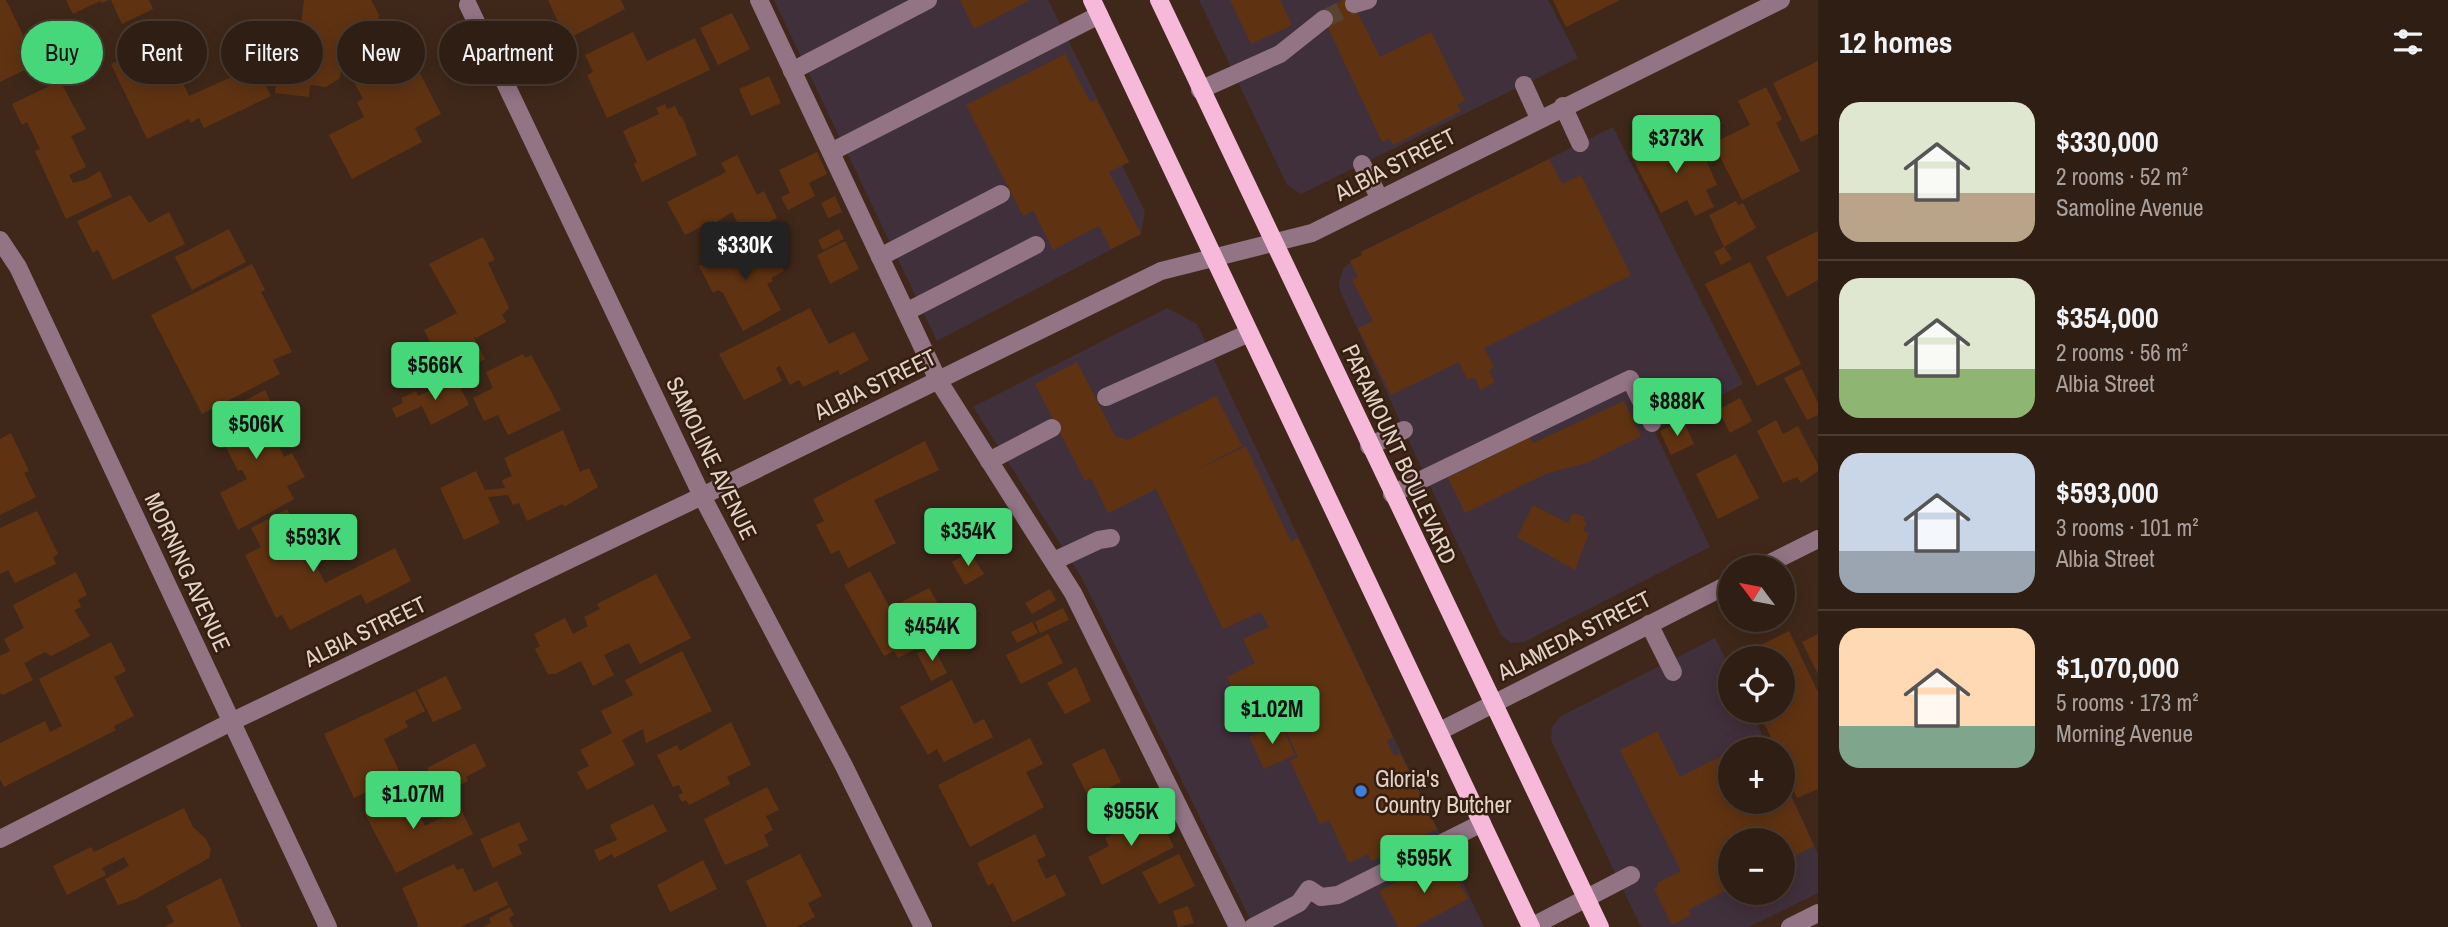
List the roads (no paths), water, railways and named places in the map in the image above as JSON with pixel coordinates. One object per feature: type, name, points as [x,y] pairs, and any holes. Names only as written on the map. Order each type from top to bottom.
[{"type":"main road","name":"PARAMOUNT BOULEVARD","points":[[1158,0],[1600,927]]},
{"type":"main road","points":[[1096,7],[1531,927]]},
{"type":"street","points":[[792,71],[928,0]]},
{"type":"street","name":"ALBIA STREET","points":[[0,839],[231,722],[702,496],[1161,271],[1312,233],[1781,0]]},
{"type":"street","points":[[763,2],[792,71],[938,380],[1073,593],[1238,927]]},
{"type":"street","name":"SAMOLINE AVENUE","points":[[468,5],[702,496],[844,766],[923,927]]},
{"type":"street","points":[[831,152],[1096,7]]},
{"type":"street","points":[[1200,90],[1280,54],[1324,19]]},
{"type":"street","points":[[1524,85],[1539,118]]},
{"type":"street","points":[[1563,106],[1580,143]]},
{"type":"street","points":[[1362,164],[1380,199]]},
{"type":"street","points":[[880,257],[1001,194]]},
{"type":"street","name":"MORNING AVENUE","points":[[0,240],[18,267],[328,927]]},
{"type":"street","points":[[906,312],[1037,245]]},
{"type":"street","points":[[1106,397],[1249,333]]},
{"type":"street","points":[[1392,494],[1630,379],[1652,423]]},
{"type":"street","points":[[989,461],[1052,428]]},
{"type":"street","points":[[1369,446],[1404,430]]},
{"type":"street","points":[[1054,561],[1099,540],[1111,538]]},
{"type":"street","points":[[1785,555],[1818,538]]},
{"type":"street","name":"ALAMEDA STREET","points":[[1440,731],[1718,590]]},
{"type":"street","points":[[1649,624],[1673,673]]},
{"type":"street","points":[[1253,927],[1299,903],[1309,889],[1321,897],[1338,895],[1482,823]]},
{"type":"street","points":[[1531,927],[1631,875]]},
{"type":"street","points":[[1790,927],[1818,913]]},
{"type":"tunnel","points":[[1324,19],[1354,4]]},
{"type":"place","name":"Gloria's Country Butcher","points":[[1361,791]]}]
